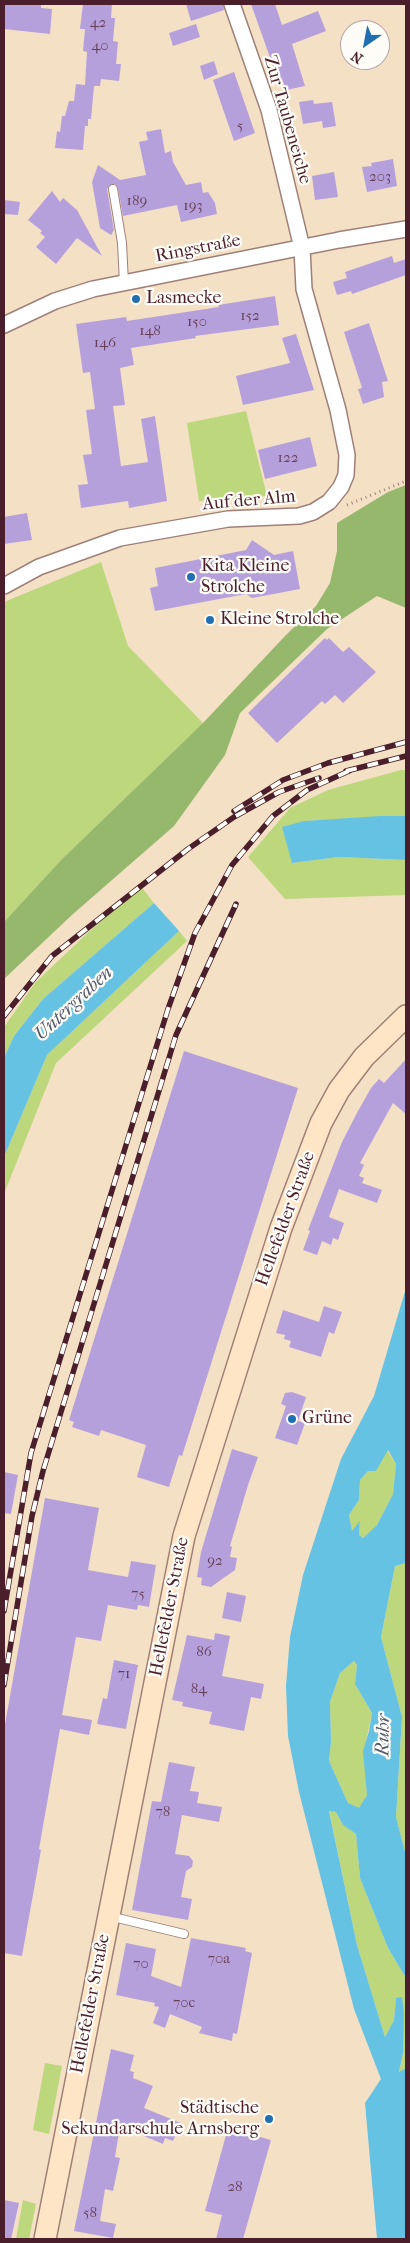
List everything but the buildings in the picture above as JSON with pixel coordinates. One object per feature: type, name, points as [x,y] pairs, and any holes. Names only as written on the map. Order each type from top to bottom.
[{"type":"street","name":"Zur Taubeneiche","points":[[232,4],[269,110],[302,248]]},
{"type":"street","name":"Ringstraße","points":[[4,325],[55,301],[93,289],[406,229]]},
{"type":"street","name":"Auf der Alm","points":[[4,586],[40,567],[120,538],[228,519],[299,516],[313,512],[329,502],[344,481],[347,455],[338,410],[304,289],[302,248]]},
{"type":"street","name":"Hellefelder Straße","points":[[44,2239],[184,1536],[282,1228],[321,1123],[339,1090],[364,1057],[406,1016]]},
{"type":"lane","points":[[113,189],[122,243],[124,283]]},
{"type":"lane","points":[[108,1916],[184,1934]]},
{"type":"path","points":[[329,502],[345,505],[406,481]]},
{"type":"green space","points":[[246,411],[267,496],[199,501],[187,423]]},
{"type":"green space","points":[[406,485],[406,608],[377,596],[327,629],[240,713],[225,755],[174,826],[73,914],[4,979],[4,922],[61,860],[203,723],[316,606],[330,583],[337,551],[337,523],[388,492]]},
{"type":"green space","points":[[101,562],[128,646],[203,723],[61,860],[4,922],[4,602]]},
{"type":"green space","points":[[406,770],[406,816],[304,821],[292,863],[339,857],[406,860],[406,895],[285,899],[248,857],[290,808],[328,790]]},
{"type":"green space","points":[[139,884],[154,903],[43,999],[14,1036],[4,1058],[4,1027],[35,983]]},
{"type":"green space","points":[[179,931],[187,941],[56,1063],[4,1194],[4,1157],[47,1055]]},
{"type":"green space","points":[[387,1450],[396,1464],[393,1494],[377,1525],[363,1538],[359,1535],[360,1522],[352,1532],[349,1515],[359,1500],[360,1480],[368,1471],[376,1471]]},
{"type":"green space","points":[[406,1563],[406,1855],[396,1817],[402,1717],[381,1637],[395,1566]]},
{"type":"green space","points":[[354,1661],[357,1665],[355,1684],[372,1713],[366,1741],[367,1795],[359,1809],[348,1803],[329,1761],[331,1742],[330,1702],[340,1673]]},
{"type":"green space","points":[[329,1810],[336,1812],[343,1825],[356,1834],[360,1878],[388,1948],[406,1978],[406,2068],[399,2073],[403,2053],[402,1997],[396,1999],[394,2020],[385,2037],[357,1945]]},
{"type":"green space","points":[[45,2063],[62,2066],[49,2134],[33,2130]]},
{"type":"green space","points":[[23,2200],[36,2204],[29,2239],[16,2239]]},
{"type":"water","points":[[406,816],[406,860],[339,857],[292,863],[282,827],[304,821]]},
{"type":"water","name":"Untergraben","points":[[154,903],[179,931],[47,1055],[4,1157],[4,1058],[14,1036],[43,999]]},
{"type":"water","name":"Ruhr","points":[[406,1288],[406,1563],[395,1566],[381,1637],[402,1717],[396,1817],[406,1855],[406,1978],[388,1948],[360,1878],[356,1834],[343,1825],[336,1812],[329,1811],[357,1945],[385,2037],[394,2020],[396,1998],[402,1997],[404,2013],[403,2053],[399,2072],[406,2068],[406,2239],[377,2239],[365,2103],[381,2079],[354,2009],[299,1792],[288,1736],[286,1686],[290,1637],[303,1575],[341,1459],[374,1396]],"holes":[[[388,1450],[396,1464],[393,1494],[377,1525],[363,1538],[359,1535],[360,1521],[352,1531],[349,1515],[359,1500],[360,1480],[368,1471],[376,1471]],[[354,1661],[357,1665],[355,1684],[372,1713],[363,1751],[367,1795],[359,1808],[348,1803],[329,1761],[331,1742],[330,1702],[340,1673]]]},
{"type":"railway","points":[[234,811],[283,780],[328,763],[406,742]]},
{"type":"railway","points":[[346,771],[406,756]]},
{"type":"railway","points":[[4,1611],[31,1453],[168,1009],[195,933],[232,865],[273,816],[307,790],[351,770]]},
{"type":"railway","points":[[4,1016],[52,956],[188,849],[234,817],[279,792],[319,778]]},
{"type":"railway","points":[[4,1685],[32,1516],[43,1471],[176,1035],[236,904]]},
{"type":"place","name":"Lasmecke","points":[[136,299]]},
{"type":"place","name":"Kita Kleine Strolche","points":[[191,577]]},
{"type":"place","name":"Kleine Strolche","points":[[210,620]]},
{"type":"place","name":"Grüne","points":[[292,1419]]},
{"type":"place","name":"Städtische Sekundarschule Arnsberg","points":[[269,2119]]}]
